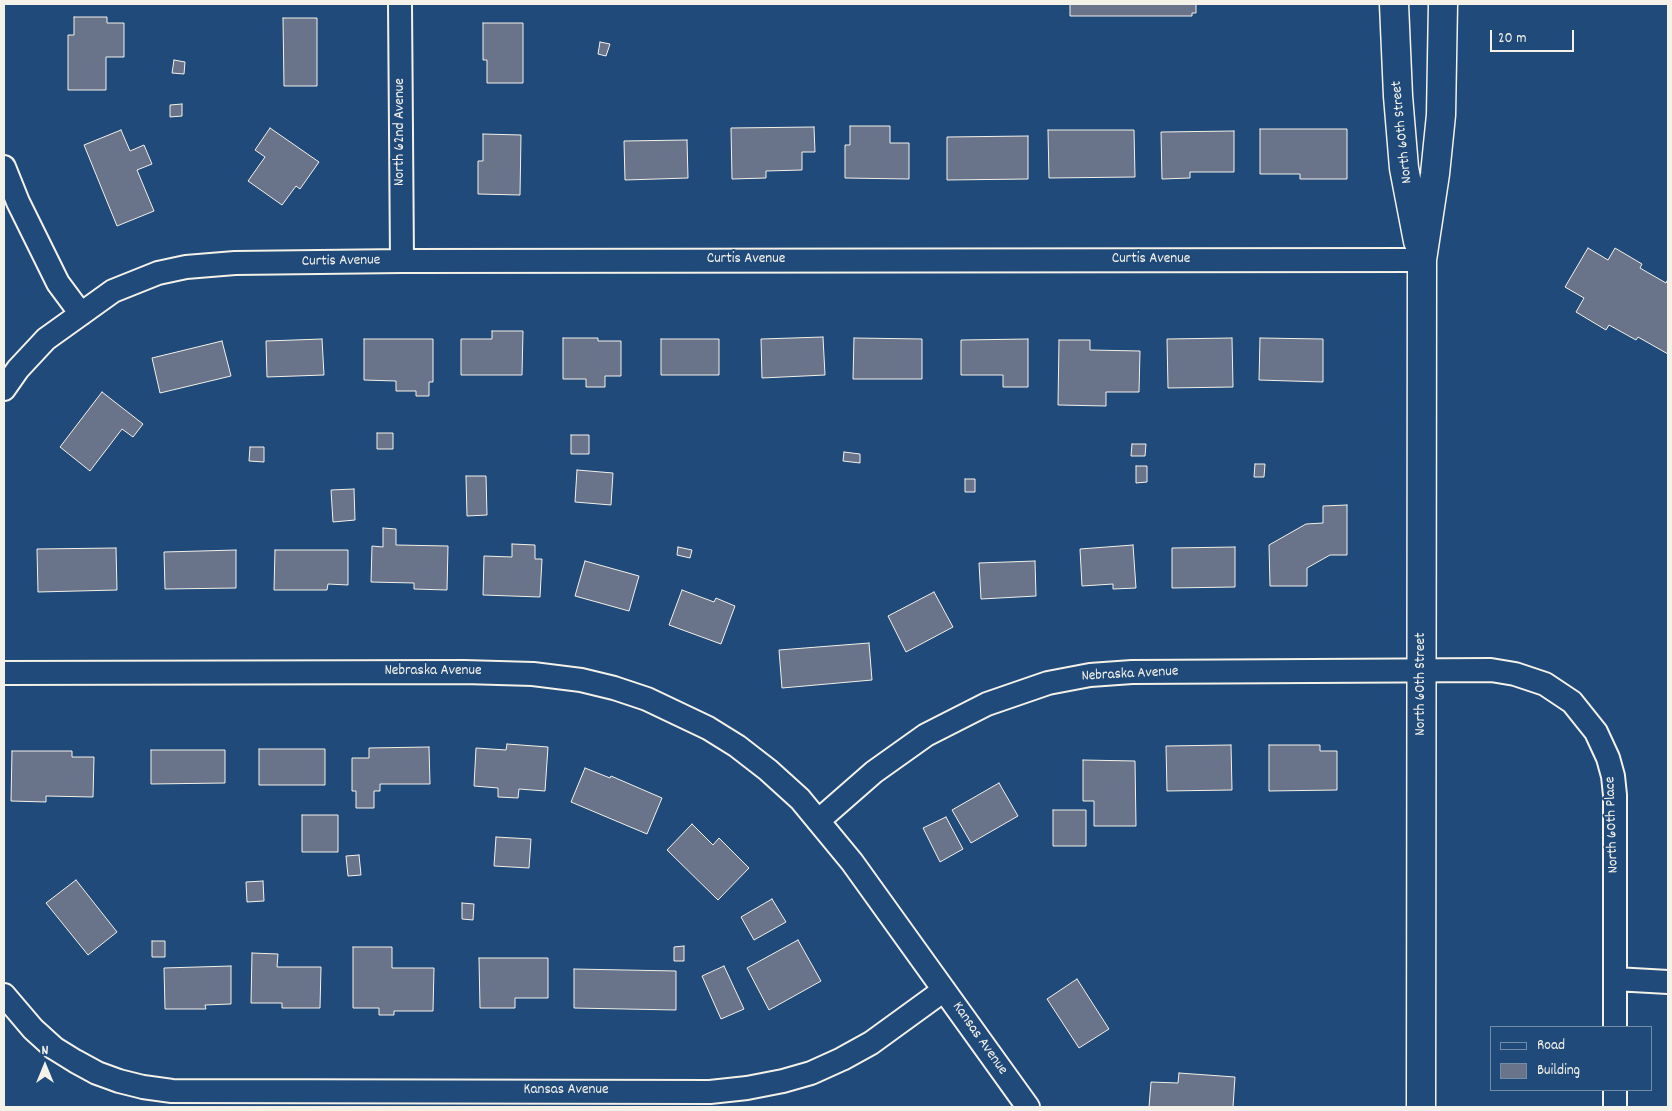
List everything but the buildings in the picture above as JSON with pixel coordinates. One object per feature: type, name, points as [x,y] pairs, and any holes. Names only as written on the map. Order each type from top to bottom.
[{"type":"main road","name":"North 60th Street","points":[[1394,4],[1398,96],[1404,168],[1422,260]]},
{"type":"main road","name":"North 60th Street","points":[[1421,1107],[1422,260],[1436,174],[1441,115],[1443,4]]},
{"type":"street","name":"North 62nd Avenue","points":[[400,4],[402,261]]},
{"type":"street","points":[[4,167],[18,202],[58,283],[81,314]]},
{"type":"street","name":"Curtis Avenue","points":[[4,389],[18,370],[46,339],[113,291],[158,274],[186,267],[235,263],[402,261],[1422,260]]},
{"type":"street","name":"Nebraska Avenue","points":[[818,821],[874,772],[926,735],[987,704],[1048,683],[1090,675],[1132,672],[1422,670]]},
{"type":"street","name":"North 60th Place","points":[[1422,670],[1491,670],[1515,674],[1545,684],[1572,702],[1596,732],[1608,758],[1613,776],[1615,795],[1615,1026]]},
{"type":"street","name":"Nebraska Avenue","points":[[4,673],[464,672],[533,674],[580,680],[614,688],[647,699],[708,728],[737,746],[768,770],[800,799],[852,862],[944,990]]},
{"type":"street","points":[[1615,979],[1668,982]]},
{"type":"street","name":"Kansas Avenue","points":[[4,995],[33,1029],[54,1048],[97,1072],[119,1081],[143,1087],[172,1091],[677,1099],[783,1081],[811,1072],[842,1059],[871,1043],[944,990],[1028,1107]]},
{"type":"street","points":[[1615,1091],[1615,1107]]}]
